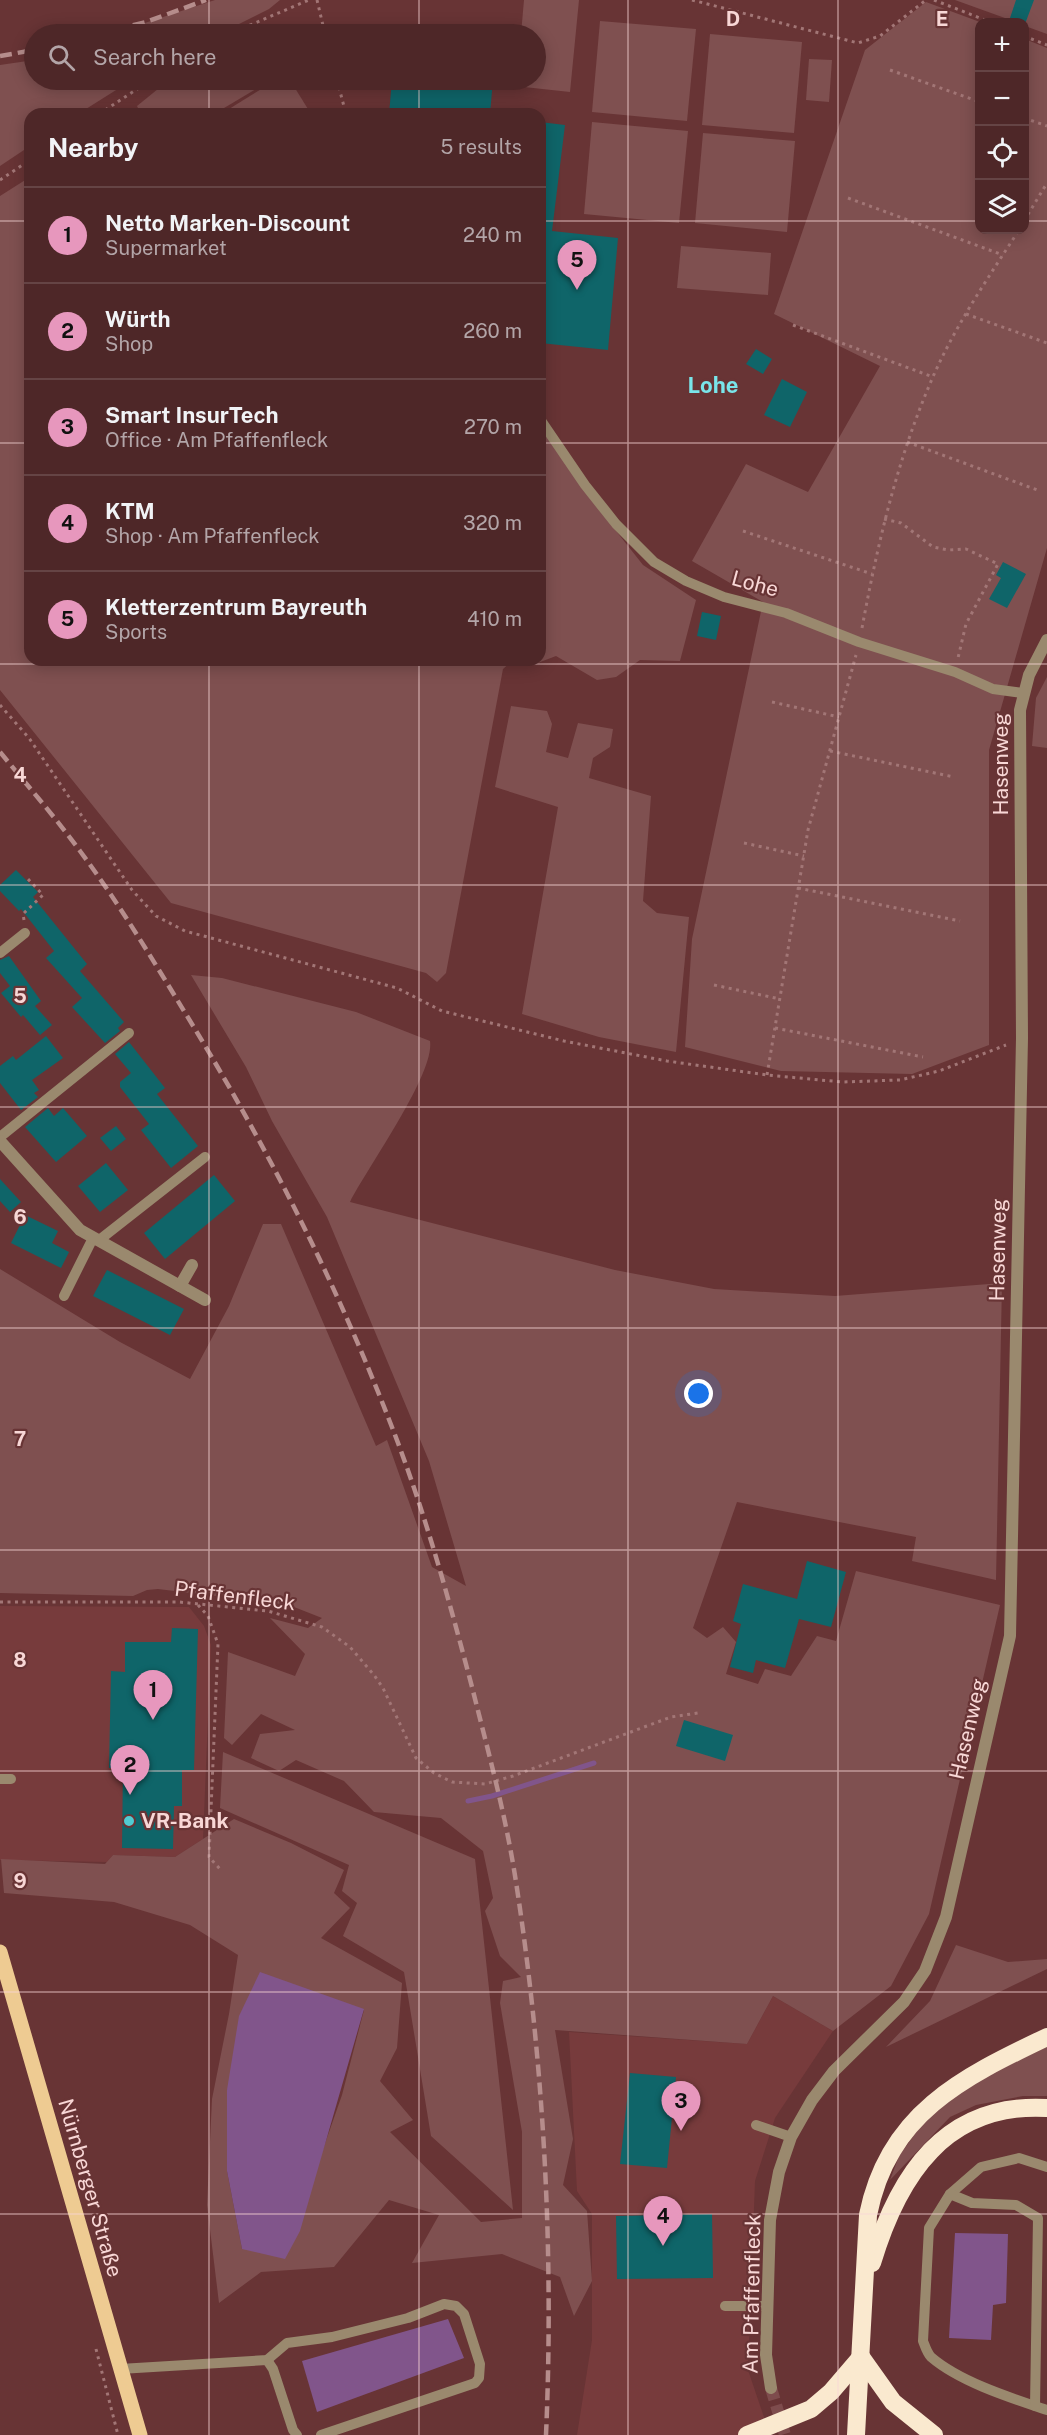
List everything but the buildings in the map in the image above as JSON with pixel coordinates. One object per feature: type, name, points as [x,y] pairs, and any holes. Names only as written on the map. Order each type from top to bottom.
[{"type":"highway","points":[[856,2435],[866,2238],[873,2193],[889,2153],[904,2131],[919,2115],[963,2080],[1047,2037]]},
{"type":"highway","points":[[865,2285],[880,2236],[905,2182],[931,2149],[963,2124],[991,2113],[1018,2108],[1047,2108]]},
{"type":"highway","points":[[747,2435],[811,2409],[831,2392],[861,2357]]},
{"type":"highway","points":[[861,2357],[893,2402],[934,2435]]},
{"type":"main road","name":"Nürnberger Straße","points":[[0,1952],[140,2435]]},
{"type":"street","name":"Hasenweg","points":[[958,1860],[1010,1636],[1022,1038],[1020,710],[1029,675],[1047,640]]},
{"type":"street","points":[[0,1139],[71,1220],[95,1239],[205,1300]]},
{"type":"street","points":[[180,1286],[192,1265]]},
{"type":"street","name":"Am Pfaffenfleck","points":[[771,2388],[766,2355],[770,2220],[779,2172],[791,2137],[812,2100],[834,2071],[904,2002],[925,1971],[946,1917],[958,1860]]},
{"type":"lane","name":"Lohe","points":[[546,428],[591,493],[616,524],[654,562],[686,581],[724,597],[786,613],[859,642],[955,672],[993,689],[1023,693]]},
{"type":"lane","points":[[0,953],[25,933]]},
{"type":"lane","points":[[0,1139],[129,1033]]},
{"type":"lane","points":[[64,1296],[95,1239],[205,1157]]},
{"type":"lane","points":[[756,2125],[791,2137]]},
{"type":"lane","points":[[1047,2167],[1019,2158],[981,2167],[950,2194],[929,2228],[923,2341],[929,2356],[954,2372],[1047,2410]]},
{"type":"lane","points":[[950,2194],[972,2203],[1016,2205],[1038,2218],[1035,2406]]},
{"type":"lane","points":[[120,2369],[267,2360],[287,2343],[332,2337],[408,2318],[444,2304],[456,2306],[464,2314],[480,2364],[479,2378],[475,2383],[321,2435]]},
{"type":"lane","points":[[725,2306],[767,2306]]},
{"type":"lane","points":[[267,2360],[273,2369],[293,2430],[297,2435]]},
{"type":"path","points":[[253,24],[309,0]]},
{"type":"path","points":[[317,0],[323,24]]},
{"type":"path","points":[[692,0],[858,43],[880,36],[926,0]]},
{"type":"path","points":[[934,0],[980,18]]},
{"type":"path","points":[[1029,38],[1047,45]]},
{"type":"path","points":[[890,70],[975,100]]},
{"type":"path","points":[[108,108],[136,90]]},
{"type":"path","points":[[339,90],[344,108]]},
{"type":"path","points":[[1029,120],[1047,126]]},
{"type":"path","points":[[0,180],[24,164]]},
{"type":"path","points":[[1029,214],[1045,193],[1047,183]]},
{"type":"path","points":[[848,198],[1003,255]]},
{"type":"path","points":[[767,1075],[804,856],[859,642],[884,519],[907,442],[933,377],[966,314],[1016,234]]},
{"type":"path","points":[[966,314],[1047,343]]},
{"type":"path","points":[[793,326],[933,377]]},
{"type":"path","points":[[907,442],[1040,491]]},
{"type":"path","points":[[884,519],[901,523],[933,547],[948,550],[966,549],[998,564],[966,624],[955,672]]},
{"type":"path","points":[[742,531],[872,574]]},
{"type":"path","points":[[772,702],[839,717]]},
{"type":"path","points":[[0,705],[29,738],[132,890],[156,916],[185,931],[398,988],[442,1011],[564,1041],[667,1061],[767,1075],[842,1082],[900,1080],[939,1071],[1022,1038]]},
{"type":"path","points":[[830,751],[954,777]]},
{"type":"path","points":[[744,843],[804,856]]},
{"type":"path","points":[[25,933],[23,914],[43,895],[26,877]]},
{"type":"path","points":[[798,888],[960,921]]},
{"type":"path","points":[[714,986],[780,999]]},
{"type":"path","points":[[775,1028],[923,1057]]},
{"type":"path","name":"Pfaffenfleck","points":[[0,1602],[196,1604],[268,1611],[312,1624],[340,1638],[383,1688],[416,1758],[434,1773],[452,1782],[485,1784],[513,1776],[671,1717],[698,1713]]},
{"type":"path","points":[[196,1604],[208,1616],[218,1644],[209,1857],[220,1869]]},
{"type":"shaded area","points":[[215,0],[280,0],[269,9],[239,24],[142,24]]},
{"type":"shaded area","points":[[524,0],[579,0],[570,92],[546,89],[546,24],[522,24]]},
{"type":"shaded area","points":[[955,0],[1047,0],[1047,34],[1029,27],[1029,18],[1005,18]]},
{"type":"shaded area","points":[[926,2],[975,20],[975,234],[1029,234],[1029,41],[1047,48],[1047,548],[989,750],[989,1045],[912,1074],[781,1071],[685,1047],[692,939],[763,602],[692,561],[746,464],[808,492],[880,366],[774,314],[865,50]]},
{"type":"shaded area","points":[[600,21],[696,29],[687,121],[592,112]]},
{"type":"shaded area","points":[[710,34],[802,42],[794,133],[702,125]]},
{"type":"shaded area","points":[[809,59],[832,60],[829,102],[806,100]]},
{"type":"shaded area","points":[[24,61],[24,90],[116,90],[88,108],[24,108],[24,150],[0,166],[0,65]]},
{"type":"shaded area","points":[[157,90],[254,90],[224,108],[138,108],[137,106]]},
{"type":"shaded area","points":[[260,90],[296,90],[307,108],[231,108]]},
{"type":"shaded area","points":[[592,122],[688,131],[679,223],[584,214]]},
{"type":"shaded area","points":[[703,133],[795,141],[787,232],[695,223]]},
{"type":"shaded area","points":[[24,181],[24,666],[506,666],[503,669],[446,973],[437,982],[426,973],[171,903],[0,690],[0,196]]},
{"type":"shaded area","points":[[681,246],[771,253],[768,295],[677,288]]},
{"type":"shaded area","points":[[546,433],[579,484],[643,565],[696,600],[680,661],[640,660],[616,677],[597,680],[556,656],[546,660]]},
{"type":"shaded area","points":[[1047,677],[1047,748],[1032,746],[1036,698]]},
{"type":"shaded area","points":[[511,706],[547,711],[552,724],[546,752],[568,758],[578,723],[613,729],[610,747],[593,758],[589,778],[651,796],[643,901],[657,913],[689,917],[676,1052],[599,1037],[522,1014],[558,807],[495,787]]},
{"type":"shaded area","points":[[191,975],[222,978],[356,1012],[430,1041],[429,1056],[422,1075],[398,1121],[350,1202],[615,1270],[714,1289],[835,1296],[1002,1283],[996,1580],[912,1561],[916,1537],[737,1502],[693,1628],[707,1638],[723,1627],[736,1642],[726,1674],[758,1684],[765,1669],[791,1676],[817,1636],[836,1641],[856,1571],[1000,1605],[929,1914],[891,1986],[833,2031],[773,1996],[747,2044],[555,2030],[573,2139],[563,2185],[587,2211],[592,2281],[574,2316],[560,2277],[502,2254],[412,2263],[439,2215],[389,2200],[334,2267],[261,2272],[219,2303],[207,2205],[212,2099],[238,1955],[190,1925],[114,1902],[4,1893],[1,1859],[105,1864],[113,1855],[175,1857],[234,1819],[291,1843],[344,1870],[334,1893],[350,1908],[321,1938],[402,1983],[397,2048],[380,2081],[413,2120],[390,2132],[481,2222],[522,2218],[522,2132],[500,2003],[503,1981],[521,1977],[500,1956],[485,1911],[493,1898],[483,1851],[441,1818],[374,1812],[344,1781],[296,1760],[279,1771],[251,1758],[260,1734],[295,1730],[261,1714],[232,1745],[224,1738],[228,1652],[295,1676],[305,1654],[270,1618],[308,1628],[322,1618],[289,1605],[158,1589],[147,1590],[133,1596],[0,1593],[0,1269],[120,1342],[190,1379],[229,1306],[263,1224],[281,1224],[376,1446],[387,1440],[432,1567],[466,1586],[429,1461],[327,1217],[272,1121],[246,1067]],"holes":[[[364,2010],[342,2095],[321,2155],[242,2249],[227,2171],[227,2090]]]},
{"type":"shaded area","points":[[0,1606],[189,1607],[204,1626],[211,1645],[203,1839],[175,1857],[113,1855],[107,1862],[0,1860]]},
{"type":"shaded area","points":[[223,1752],[475,1859],[513,2210],[431,2136],[404,1972],[343,1936],[357,1903],[342,1891],[349,1865],[220,1808]]},
{"type":"shaded area","points":[[956,1945],[1008,1962],[1047,1959],[1047,1969],[886,2047],[930,2001]]},
{"type":"shaded area","points":[[260,1972],[364,2009],[300,2231],[285,2259],[242,2249],[227,2171],[227,2090],[239,2016]]},
{"type":"shaded area","points":[[773,1996],[833,2031],[775,2118],[755,2181],[748,2370],[770,2435],[577,2435],[592,2340],[592,2214],[577,2191],[569,2032],[747,2044]]},
{"type":"shaded area","points":[[1047,2047],[1047,2096],[1023,2096],[976,2105],[950,2117],[890,2180],[899,2156],[925,2120],[957,2095],[1002,2068]]},
{"type":"shaded area","points":[[955,2233],[1008,2234],[1006,2303],[993,2305],[991,2340],[949,2338]]},
{"type":"shaded area","points":[[448,2319],[464,2358],[317,2412],[302,2361]]},
{"type":"waterway","points":[[468,1801],[492,1796],[594,1763]]},
{"type":"tunnel","points":[[771,2388],[785,2435]]},
{"type":"railway","points":[[138,24],[206,0]]},
{"type":"railway","points":[[0,56],[24,52]]},
{"type":"railway","points":[[0,752],[61,826],[108,890],[172,991],[242,1109],[295,1210],[344,1312],[401,1450],[424,1517],[454,1619],[496,1784],[512,1857],[526,1950],[540,2088],[547,2227],[549,2297],[546,2435]]},
{"type":"place","name":"Kletterzentrum Bayreuth","points":[[577,290]]},
{"type":"place","name":"Netto Marken-Discount","points":[[153,1720]]},
{"type":"place","name":"Würth","points":[[130,1795]]},
{"type":"place","name":"VR-Bank","points":[[129,1821]]},
{"type":"place","name":"Smart InsurTech","points":[[681,2131]]},
{"type":"place","name":"KTM","points":[[663,2246]]},
{"type":"district","name":"Lohe","points":[[713,385]]}]
